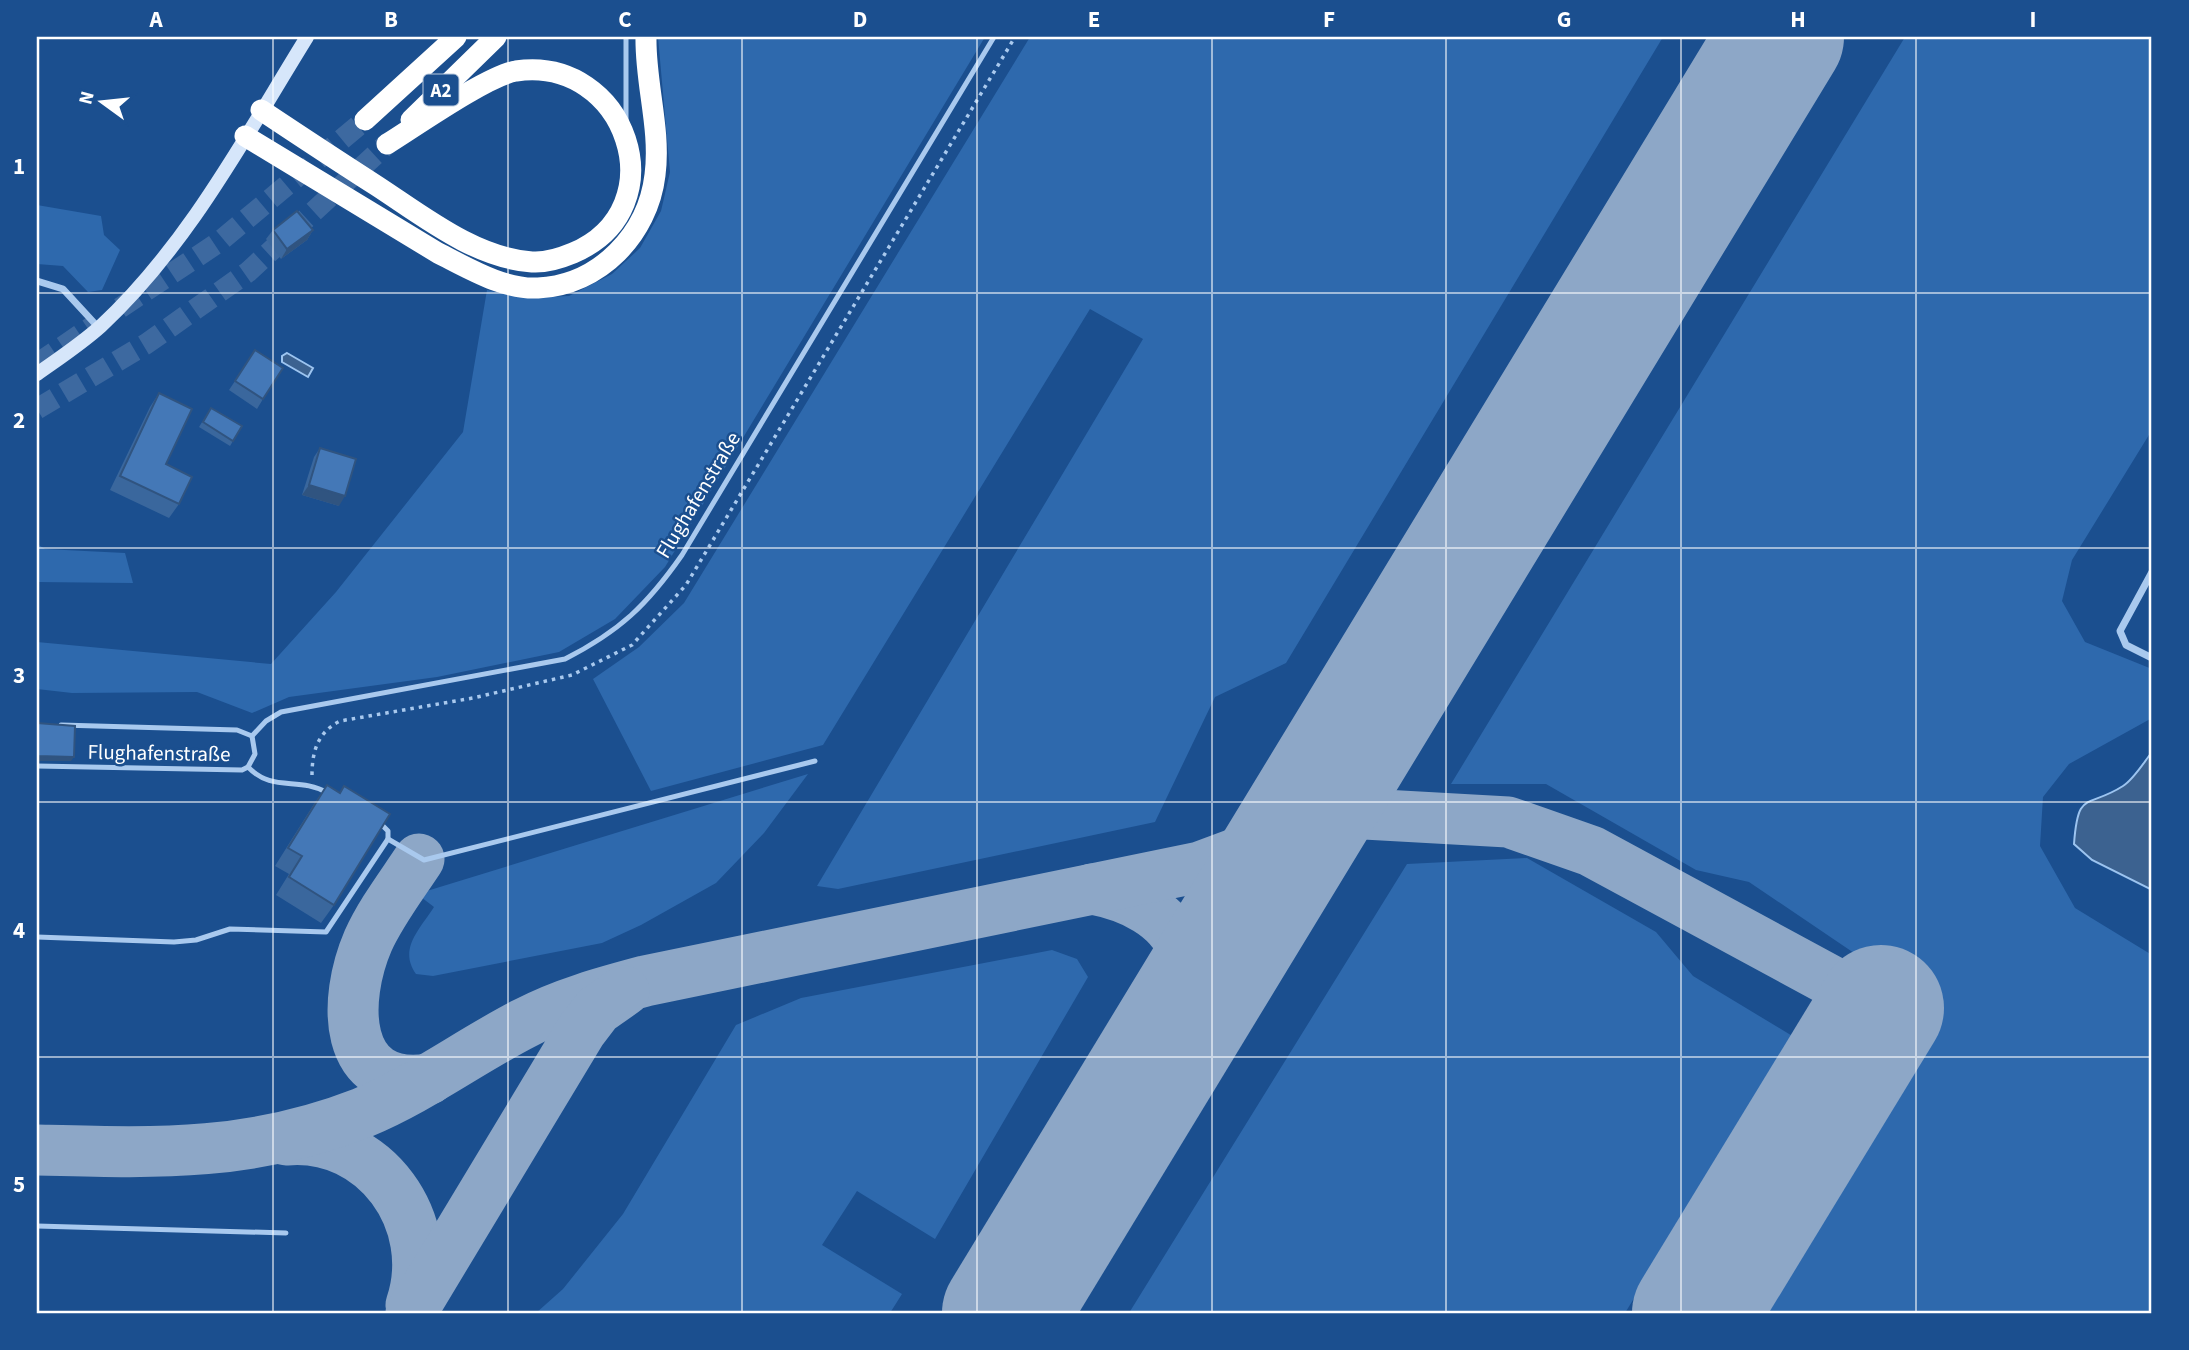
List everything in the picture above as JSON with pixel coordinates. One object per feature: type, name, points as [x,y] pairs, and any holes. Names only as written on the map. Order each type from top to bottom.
[{"type":"highway","name":"A2","points":[[365,120],[456,37]]},
{"type":"highway","name":"A2","points":[[496,37],[387,144],[474,90],[515,71],[557,72],[578,82],[608,104],[626,134]]},
{"type":"highway","points":[[245,136],[438,253],[469,268],[507,284],[537,289],[567,283],[599,268],[623,248],[650,205],[656,174],[657,140],[648,85],[646,37]]},
{"type":"highway","points":[[261,110],[447,232],[495,254],[533,262],[559,258],[595,243],[616,220],[626,199],[633,167],[626,134]]},
{"type":"main road","points":[[37,374],[99,328],[140,286],[180,237],[307,37]]},
{"type":"street","points":[[37,281],[62,289],[99,328]]},
{"type":"street","points":[[2152,572],[2120,631],[2126,645],[2152,658]]},
{"type":"lane","points":[[626,37],[626,134]]},
{"type":"lane","name":"Flughafenstraße","points":[[252,736],[266,721],[281,712],[565,659],[605,639],[636,612],[661,586],[682,555],[993,37]]},
{"type":"lane","name":"Flughafenstraße","points":[[57,725],[237,730],[252,736]]},
{"type":"lane","name":"Flughafenstraße","points":[[37,766],[233,771],[248,767],[255,754],[252,736]]},
{"type":"lane","points":[[388,839],[424,860],[815,761]]},
{"type":"lane","points":[[248,767],[264,781],[312,784],[336,797]]},
{"type":"lane","points":[[37,937],[174,942],[196,940],[230,929],[326,932],[388,839],[388,831],[371,818]]},
{"type":"lane","points":[[37,1226],[286,1233]]},
{"type":"path","points":[[312,784],[315,747],[323,733],[340,721],[473,698],[572,675],[632,645],[686,585],[1015,37]]},
{"type":"shaded area","points":[[658,37],[985,37],[665,567],[615,619],[559,652],[437,677],[289,697],[252,713],[197,692],[72,693],[37,689],[37,642],[271,664],[336,592],[463,432],[487,290],[524,298],[569,296],[612,274],[640,248],[661,211],[670,172]]},
{"type":"shaded area","points":[[1030,37],[1663,37],[1286,663],[1215,697],[1155,822],[838,889],[817,886],[1143,339],[1090,309],[823,745],[651,791],[593,679],[639,647],[684,603]]},
{"type":"shaded area","points":[[1905,37],[2152,37],[2152,430],[2072,560],[2062,601],[2085,642],[2152,669],[2152,718],[2069,764],[2043,797],[2040,846],[2075,908],[2152,955],[2152,1313],[1768,1313],[1941,1023],[1916,995],[1749,882],[1696,870],[1546,784],[1451,784]]},
{"type":"shaded area","points":[[37,205],[101,216],[104,235],[120,250],[102,290],[88,292],[63,266],[37,264]]},
{"type":"shaded area","points":[[287,353],[313,368],[308,377],[282,362],[282,356]]},
{"type":"shaded area","points":[[37,544],[45,549],[125,553],[133,583],[37,582]]},
{"type":"shaded area","points":[[2152,752],[2152,890],[2092,860],[2074,844],[2078,815],[2086,803],[2127,783]]},
{"type":"shaded area","points":[[808,774],[764,833],[716,883],[641,925],[602,943],[433,976],[416,974],[411,965],[409,956],[413,939],[434,907],[417,894]]},
{"type":"shaded area","points":[[1527,858],[1656,932],[1693,976],[1794,1037],[1625,1313],[1129,1313],[1407,864]]},
{"type":"shaded area","points":[[1052,950],[1077,959],[1088,977],[935,1239],[857,1191],[822,1245],[902,1294],[890,1313],[536,1313],[563,1289],[623,1214],[736,1025],[801,998]]},
{"type":"building","points":[[297,211],[313,230],[287,249],[273,230]]},
{"type":"building","points":[[255,350],[283,368],[263,399],[235,381]]},
{"type":"building","points":[[159,393],[192,409],[166,464],[192,477],[179,504],[120,476]]},
{"type":"building","points":[[211,408],[242,426],[233,441],[203,422]]},
{"type":"building","points":[[320,448],[356,459],[345,496],[309,485]]},
{"type":"building","points":[[37,723],[75,726],[74,757],[37,756]]},
{"type":"building","points":[[327,785],[340,793],[344,786],[390,814],[334,905],[289,877],[302,856],[288,848]]},
{"type":"taxiway","points":[[37,1150],[162,1151],[241,1145],[280,1138],[362,1113],[425,1081],[525,1023],[584,999],[645,981],[1200,867],[1243,851],[1316,802]]},
{"type":"taxiway","points":[[1311,811],[1508,822],[1591,851],[1881,1008]]},
{"type":"taxiway","points":[[419,859],[385,909],[368,941],[360,964],[353,1014],[356,1037],[364,1056],[379,1071],[400,1079],[429,1079]]},
{"type":"taxiway","points":[[1092,889],[1120,896],[1147,909],[1169,927],[1178,939],[1187,969],[1181,1024]]},
{"type":"taxiway","points":[[411,1313],[581,1031],[597,1010],[624,991]]},
{"type":"taxiway","points":[[286,1140],[318,1141],[347,1151],[372,1167],[392,1188],[407,1214],[416,1243],[417,1274],[411,1305]]},
{"type":"runway","points":[[1005,1313],[1781,37]]},
{"type":"runway","points":[[1695,1313],[1881,1008]]},
{"type":"tunnel","points":[[120,308],[219,242],[365,120]]},
{"type":"tunnel","points":[[37,409],[146,344],[248,272],[387,144]]},
{"type":"tunnel","points":[[37,364],[93,326]]}]
